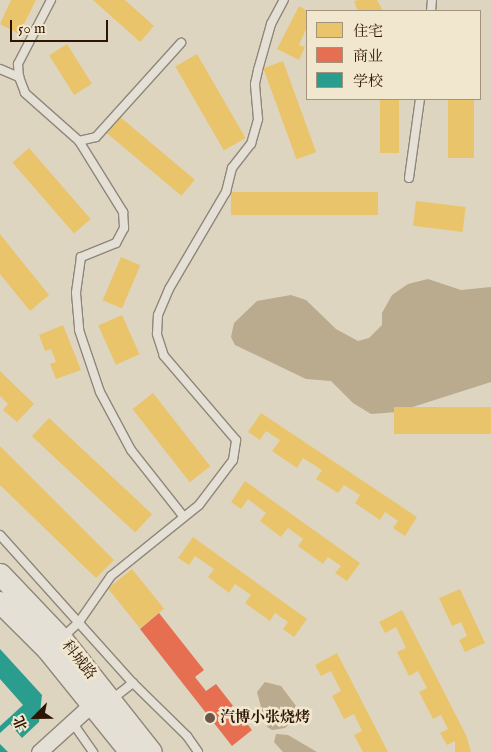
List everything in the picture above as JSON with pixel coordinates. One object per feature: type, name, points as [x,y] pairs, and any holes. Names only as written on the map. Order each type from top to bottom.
[{"type":"main road","name":"科城路","points":[[0,574],[61,638],[102,702],[130,752]]},
{"type":"main road","name":"科城路","points":[[0,602],[150,752]]},
{"type":"street","points":[[39,752],[72,722],[102,702]]},
{"type":"lane","points":[[51,0],[18,64],[20,77],[26,93],[79,142],[122,212],[124,228],[116,242],[81,257],[76,293],[79,330],[100,392],[131,450],[184,518]]},
{"type":"lane","points":[[61,638],[79,622],[112,576],[199,505],[233,460],[236,440],[164,356],[157,334],[158,315],[169,289],[226,192],[232,168],[251,144],[258,120],[256,77],[271,24],[284,0]]},
{"type":"lane","points":[[79,142],[96,137],[181,42]]},
{"type":"lane","points":[[0,69],[20,77]]},
{"type":"lane","points":[[409,178],[420,100]]},
{"type":"lane","points":[[0,535],[133,683],[187,736],[198,752]]},
{"type":"lane","points":[[102,702],[133,683]]},
{"type":"lane","points":[[72,722],[93,752]]},
{"type":"shaded area","points":[[428,279],[461,290],[491,287],[491,382],[397,412],[371,414],[353,403],[331,381],[306,379],[235,345],[231,337],[234,323],[257,301],[291,295],[306,300],[336,329],[358,341],[369,338],[382,325],[382,313],[392,295],[408,284]]},
{"type":"shaded area","points":[[265,682],[281,686],[296,706],[293,720],[285,728],[272,730],[266,726],[257,692]]},
{"type":"shaded area","points":[[276,734],[288,735],[317,752],[283,752],[274,742]]},
{"type":"building: 住宅","points":[[11,0],[36,0],[19,34],[0,24]]},
{"type":"building: 住宅","points":[[93,0],[125,0],[154,26],[140,42]]},
{"type":"building: 住宅","points":[[357,0],[377,0],[382,10],[358,10],[354,2]]},
{"type":"building: 住宅","points":[[299,6],[306,10],[306,29],[299,45],[305,47],[299,60],[277,49]]},
{"type":"building: 住宅","points":[[67,44],[92,84],[74,95],[49,55]]},
{"type":"building: 住宅","points":[[197,54],[246,138],[224,151],[175,66]]},
{"type":"building: 住宅","points":[[283,61],[316,152],[296,159],[263,68]]},
{"type":"building: 住宅","points":[[380,100],[399,100],[399,153],[380,153]]},
{"type":"building: 住宅","points":[[448,100],[474,100],[474,158],[448,158]]},
{"type":"building: 住宅","points":[[119,116],[195,180],[181,196],[106,132]]},
{"type":"building: 住宅","points":[[29,148],[91,219],[74,233],[12,162]]},
{"type":"building: 住宅","points":[[231,192],[378,192],[378,215],[231,215]]},
{"type":"building: 住宅","points":[[416,201],[466,207],[463,232],[413,226]]},
{"type":"building: 住宅","points":[[0,234],[49,295],[30,311],[0,274]]},
{"type":"building: 住宅","points":[[121,257],[140,265],[122,308],[103,300]]},
{"type":"building: 住宅","points":[[122,315],[139,354],[116,365],[98,326]]},
{"type":"building: 住宅","points":[[63,325],[81,370],[56,379],[50,364],[56,362],[51,349],[45,351],[39,335]]},
{"type":"building: 住宅","points":[[0,371],[34,404],[17,422],[3,410],[8,404],[0,396]]},
{"type":"building: 住宅","points":[[153,393],[210,466],[190,482],[133,409]]},
{"type":"building: 住宅","points":[[394,407],[491,407],[491,434],[394,434]]},
{"type":"building: 住宅","points":[[261,413],[417,517],[405,536],[393,528],[398,521],[385,512],[380,520],[355,503],[360,495],[344,485],[338,493],[316,479],[322,470],[303,458],[297,468],[272,451],[280,440],[266,431],[260,440],[248,432]]},
{"type":"building: 住宅","points":[[49,418],[152,514],[135,532],[32,436]]},
{"type":"building: 住宅","points":[[0,446],[114,560],[96,578],[0,485]]},
{"type":"building: 住宅","points":[[245,481],[360,563],[347,581],[335,573],[341,566],[328,557],[323,564],[298,546],[303,539],[288,528],[281,537],[260,521],[266,513],[248,499],[241,509],[231,502]]},
{"type":"building: 住宅","points":[[193,537],[307,619],[294,637],[283,629],[288,622],[275,613],[270,621],[245,603],[251,595],[235,584],[229,593],[208,577],[214,569],[195,556],[189,565],[178,558]]},
{"type":"building: 住宅","points":[[132,569],[164,609],[140,628],[108,589]]},
{"type":"building: 住宅","points":[[460,589],[485,643],[465,652],[459,640],[467,636],[461,622],[452,626],[439,598]]},
{"type":"building: 住宅","points":[[402,610],[466,735],[471,752],[455,752],[455,741],[447,745],[440,733],[448,729],[441,715],[433,719],[419,692],[427,688],[418,671],[409,676],[397,652],[406,648],[396,627],[385,633],[379,622]]},
{"type":"building: 住宅","points":[[337,653],[388,752],[363,752],[354,735],[362,731],[354,714],[344,719],[332,696],[341,691],[331,671],[321,676],[315,665]]},
{"type":"building: 商业","points":[[159,613],[204,670],[195,677],[206,691],[216,684],[252,730],[232,746],[140,629]]},
{"type":"building: 学校","points":[[0,649],[42,695],[39,722],[22,738],[10,724],[0,733],[0,726],[23,705],[0,679]]},
{"type":"building: 学校","points":[[0,744],[8,752],[0,752]]},
{"type":"place","name":"汽博小张烧烤","points":[[210,718]]}]
